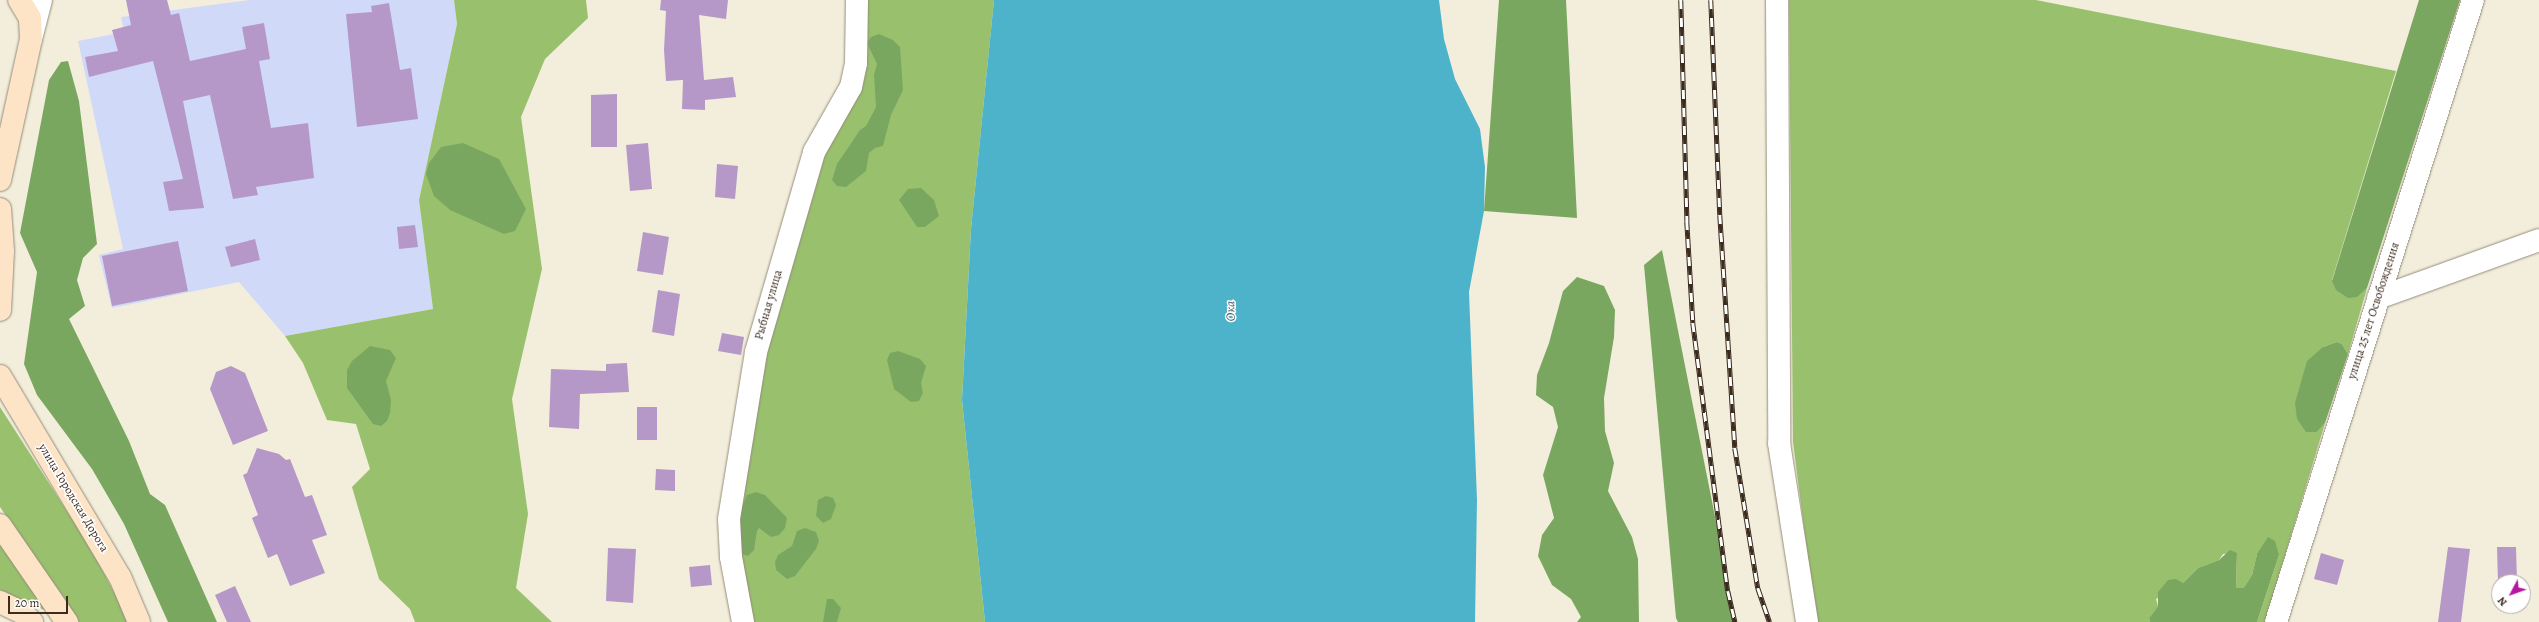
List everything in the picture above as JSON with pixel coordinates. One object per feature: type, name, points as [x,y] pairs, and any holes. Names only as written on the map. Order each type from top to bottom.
[{"type":"main road","points":[[0,180],[6,130],[31,39],[30,18],[19,0]]},
{"type":"main road","points":[[0,209],[0,310]]},
{"type":"main road","name":"улица Городская Дорога","points":[[0,376],[120,578],[139,622]]},
{"type":"main road","points":[[0,525],[67,622]]},
{"type":"main road","points":[[0,602],[23,613],[32,622]]},
{"type":"street","points":[[31,39],[41,0]]},
{"type":"street","name":"Рыбная улица","points":[[743,622],[732,557],[729,519],[756,352],[814,152],[851,87],[856,63],[858,0]]},
{"type":"street","points":[[1777,0],[1779,443],[1807,622]]},
{"type":"street","name":"улица 25 лет Освобождения","points":[[2276,622],[2473,0]]},
{"type":"street","points":[[2378,298],[2539,240]]},
{"type":"shaded area","points":[[249,0],[454,0],[457,24],[419,200],[433,309],[285,336],[239,282],[112,308],[99,255],[123,249],[78,41],[124,32],[121,17]]},
{"type":"green space","points":[[454,0],[586,0],[588,18],[545,59],[521,117],[542,269],[512,399],[528,514],[516,588],[552,622],[415,622],[410,609],[379,579],[352,487],[370,469],[356,424],[327,420],[303,363],[285,336],[433,309],[419,200],[457,24]]},
{"type":"green space","points":[[850,0],[994,0],[971,229],[962,400],[985,622],[736,622],[749,350],[845,85]]},
{"type":"green space","points":[[1499,0],[1566,0],[1577,218],[1484,211]]},
{"type":"green space","points":[[1789,0],[2036,0],[2396,71],[2332,280],[2357,296],[2367,288],[2348,354],[2342,344],[2337,342],[2323,347],[2317,432],[2325,423],[2265,622],[2257,622],[2279,555],[2257,554],[2252,575],[2244,589],[2236,588],[2237,553],[2223,554],[2219,560],[2198,568],[2183,583],[2156,599],[2158,606],[2149,618],[2150,622],[1816,622],[1793,442]]},
{"type":"green space","points":[[2419,0],[2460,0],[2367,288],[2357,297],[2348,298],[2336,290],[2332,281]]},
{"type":"green space","points":[[879,34],[893,40],[900,47],[903,90],[891,115],[883,146],[875,148],[869,153],[866,171],[846,187],[837,186],[832,180],[837,164],[860,130],[866,126],[876,107],[874,75],[877,64],[867,43],[871,37]]},
{"type":"green space","points":[[68,61],[79,101],[97,244],[83,258],[77,280],[85,306],[69,319],[129,441],[150,494],[165,505],[217,622],[168,622],[124,524],[92,469],[37,395],[24,364],[37,272],[20,233],[49,80],[61,62]]},
{"type":"green space","points":[[463,143],[499,159],[526,209],[515,231],[504,234],[450,210],[434,196],[426,174],[429,163],[441,147]]},
{"type":"green space","points":[[921,188],[934,200],[939,216],[925,227],[917,227],[899,200],[908,189]]},
{"type":"green space","points":[[1662,250],[1736,622],[1678,622],[1676,618],[1644,265]]},
{"type":"green space","points":[[1577,277],[1604,286],[1615,310],[1614,337],[1604,398],[1605,431],[1614,463],[1608,491],[1632,537],[1638,559],[1639,622],[1577,622],[1581,617],[1571,599],[1552,585],[1538,556],[1542,535],[1554,518],[1543,475],[1558,427],[1553,407],[1536,395],[1537,375],[1549,343],[1563,291]]},
{"type":"green space","points":[[2337,342],[2342,344],[2348,354],[2325,423],[2317,432],[2306,432],[2297,419],[2295,403],[2307,361],[2323,347]]},
{"type":"green space","points":[[370,346],[390,350],[396,358],[386,381],[391,400],[390,413],[387,421],[381,426],[373,424],[347,388],[347,370],[352,361]]},
{"type":"green space","points":[[898,351],[920,359],[926,366],[921,383],[923,393],[919,401],[911,402],[894,389],[887,360],[890,353]]},
{"type":"green space","points":[[0,407],[90,547],[130,622],[79,622],[0,507]]},
{"type":"green space","points":[[756,492],[765,495],[787,518],[785,528],[779,535],[771,537],[759,528],[757,531],[754,550],[748,556],[739,553],[732,530],[747,495]]},
{"type":"green space","points":[[826,496],[833,498],[836,505],[831,519],[823,523],[816,516],[818,500]]},
{"type":"green space","points":[[805,528],[816,532],[819,541],[816,549],[795,576],[787,579],[776,570],[775,562],[778,555],[792,546],[797,531]]},
{"type":"green space","points":[[2268,537],[2275,541],[2279,555],[2257,622],[2150,622],[2149,618],[2158,606],[2158,592],[2168,580],[2176,579],[2183,583],[2198,568],[2219,560],[2230,550],[2237,553],[2236,588],[2244,588],[2252,575],[2257,554]]},
{"type":"green space","points":[[0,545],[49,612],[0,590]]},
{"type":"green space","points":[[827,599],[833,599],[841,608],[837,622],[823,622]]},
{"type":"water","name":"Ока","points":[[994,0],[1439,0],[1444,39],[1455,79],[1480,129],[1485,167],[1484,211],[1469,292],[1477,500],[1475,622],[985,622],[962,400],[971,229]]},
{"type":"building","points":[[126,0],[167,0],[171,15],[179,13],[190,61],[246,49],[242,27],[264,23],[270,59],[259,61],[271,128],[308,123],[314,178],[256,187],[258,195],[233,199],[210,95],[183,101],[204,208],[169,211],[163,182],[183,179],[153,61],[89,77],[85,57],[118,51],[112,30],[131,25]]},
{"type":"building","points":[[661,0],[728,0],[726,19],[699,15],[704,80],[733,77],[736,97],[705,100],[705,110],[682,109],[683,80],[666,81],[664,50],[666,11],[660,10]]},
{"type":"building","points":[[389,3],[400,70],[411,68],[418,119],[357,127],[346,14],[372,12],[371,6]]},
{"type":"building","points":[[617,94],[617,147],[591,147],[591,95]]},
{"type":"building","points":[[648,143],[652,189],[630,191],[626,145]]},
{"type":"building","points":[[717,164],[738,166],[735,199],[715,197]]},
{"type":"building","points":[[415,225],[418,247],[399,249],[397,227]]},
{"type":"building","points":[[643,232],[669,237],[663,275],[637,271]]},
{"type":"building","points":[[255,239],[260,260],[231,267],[225,247]]},
{"type":"building","points":[[178,241],[188,291],[112,306],[102,256]]},
{"type":"building","points":[[658,290],[680,294],[674,336],[652,332]]},
{"type":"building","points":[[722,333],[744,337],[741,355],[718,351]]},
{"type":"building","points":[[627,363],[629,392],[580,394],[579,429],[549,427],[551,369],[606,371],[606,364]]},
{"type":"building","points":[[231,366],[245,373],[268,431],[233,445],[210,389],[216,372]]},
{"type":"building","points":[[637,407],[657,407],[657,440],[637,440]]},
{"type":"building","points":[[257,448],[279,454],[286,460],[290,459],[305,497],[312,495],[327,535],[312,540],[325,573],[290,586],[277,554],[268,558],[252,518],[258,515],[243,475],[247,473]]},
{"type":"building","points":[[656,469],[675,470],[675,491],[655,490]]},
{"type":"building","points":[[2448,547],[2470,549],[2461,622],[2438,622]]},
{"type":"building","points":[[2497,547],[2516,547],[2517,574],[2498,574]]},
{"type":"building","points":[[608,548],[636,549],[633,603],[606,601]]},
{"type":"building","points":[[2321,553],[2344,560],[2337,585],[2314,579]]},
{"type":"building","points":[[710,565],[712,585],[691,587],[689,567]]},
{"type":"building","points":[[235,586],[251,622],[227,622],[215,595]]},
{"type":"railway","points":[[1681,0],[1687,221],[1693,323],[1728,591],[1735,622]]},
{"type":"railway","points":[[1711,0],[1720,215],[1735,448],[1758,588],[1770,622]]}]
